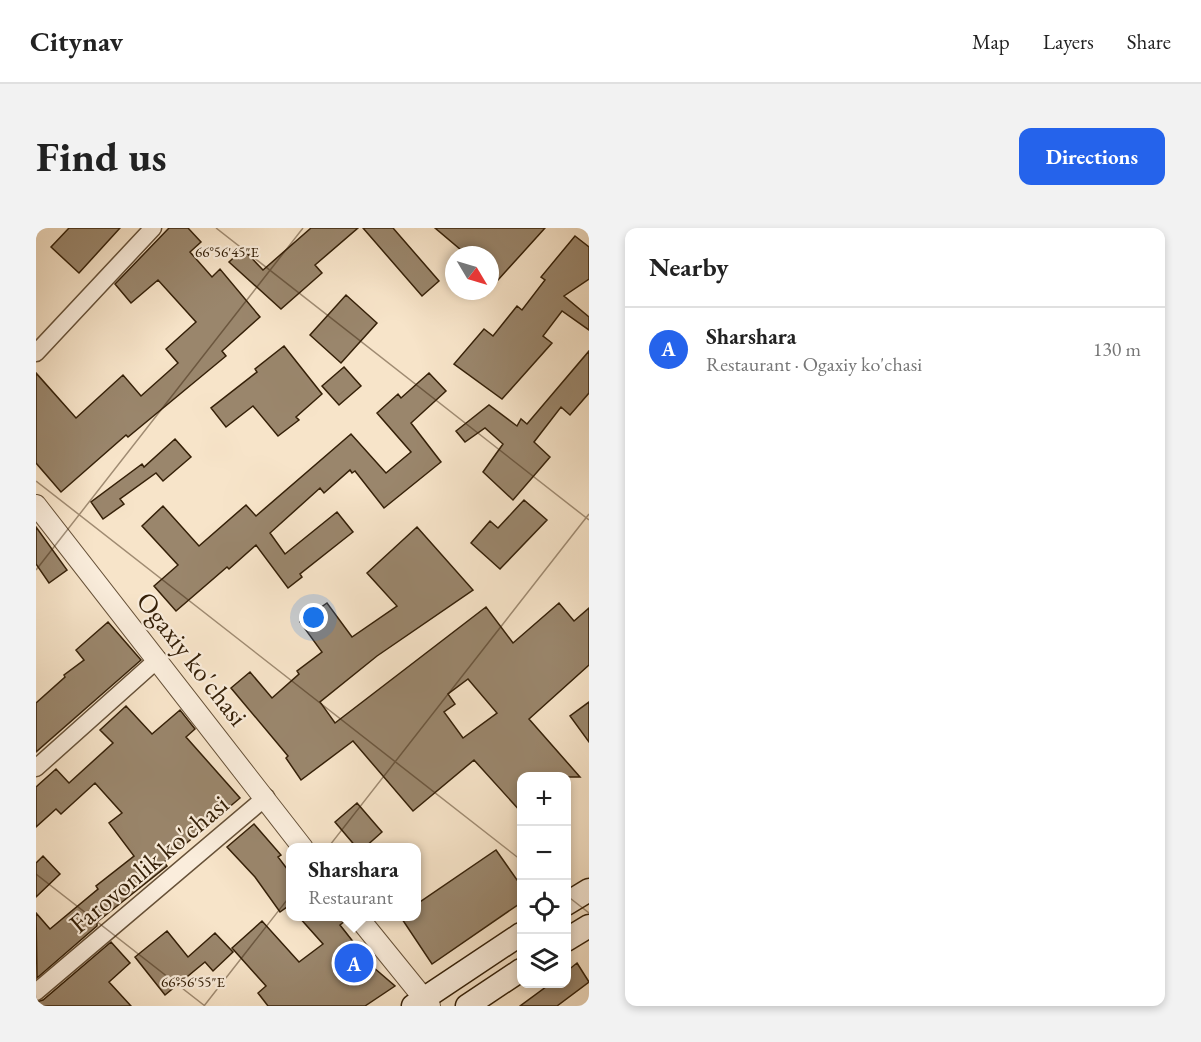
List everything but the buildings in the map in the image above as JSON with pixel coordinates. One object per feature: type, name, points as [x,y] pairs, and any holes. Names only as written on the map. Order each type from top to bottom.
[{"type":"main road","points":[[571,901],[589,890]]},
{"type":"main road","points":[[571,937],[589,926]]},
{"type":"main road","points":[[422,1004],[517,938]]},
{"type":"main road","points":[[467,1006],[517,973]]},
{"type":"street","points":[[36,353],[153,228]]},
{"type":"street","name":"Ogaxiy ko'chasi","points":[[36,505],[266,797],[299,843]]},
{"type":"street","points":[[36,768],[158,659]]},
{"type":"street","name":"Farovonlik ko'chasi","points":[[36,992],[266,797]]},
{"type":"street","points":[[361,921],[422,1004]]},
{"type":"place","name":"Sharshara","points":[[354,963]]}]
